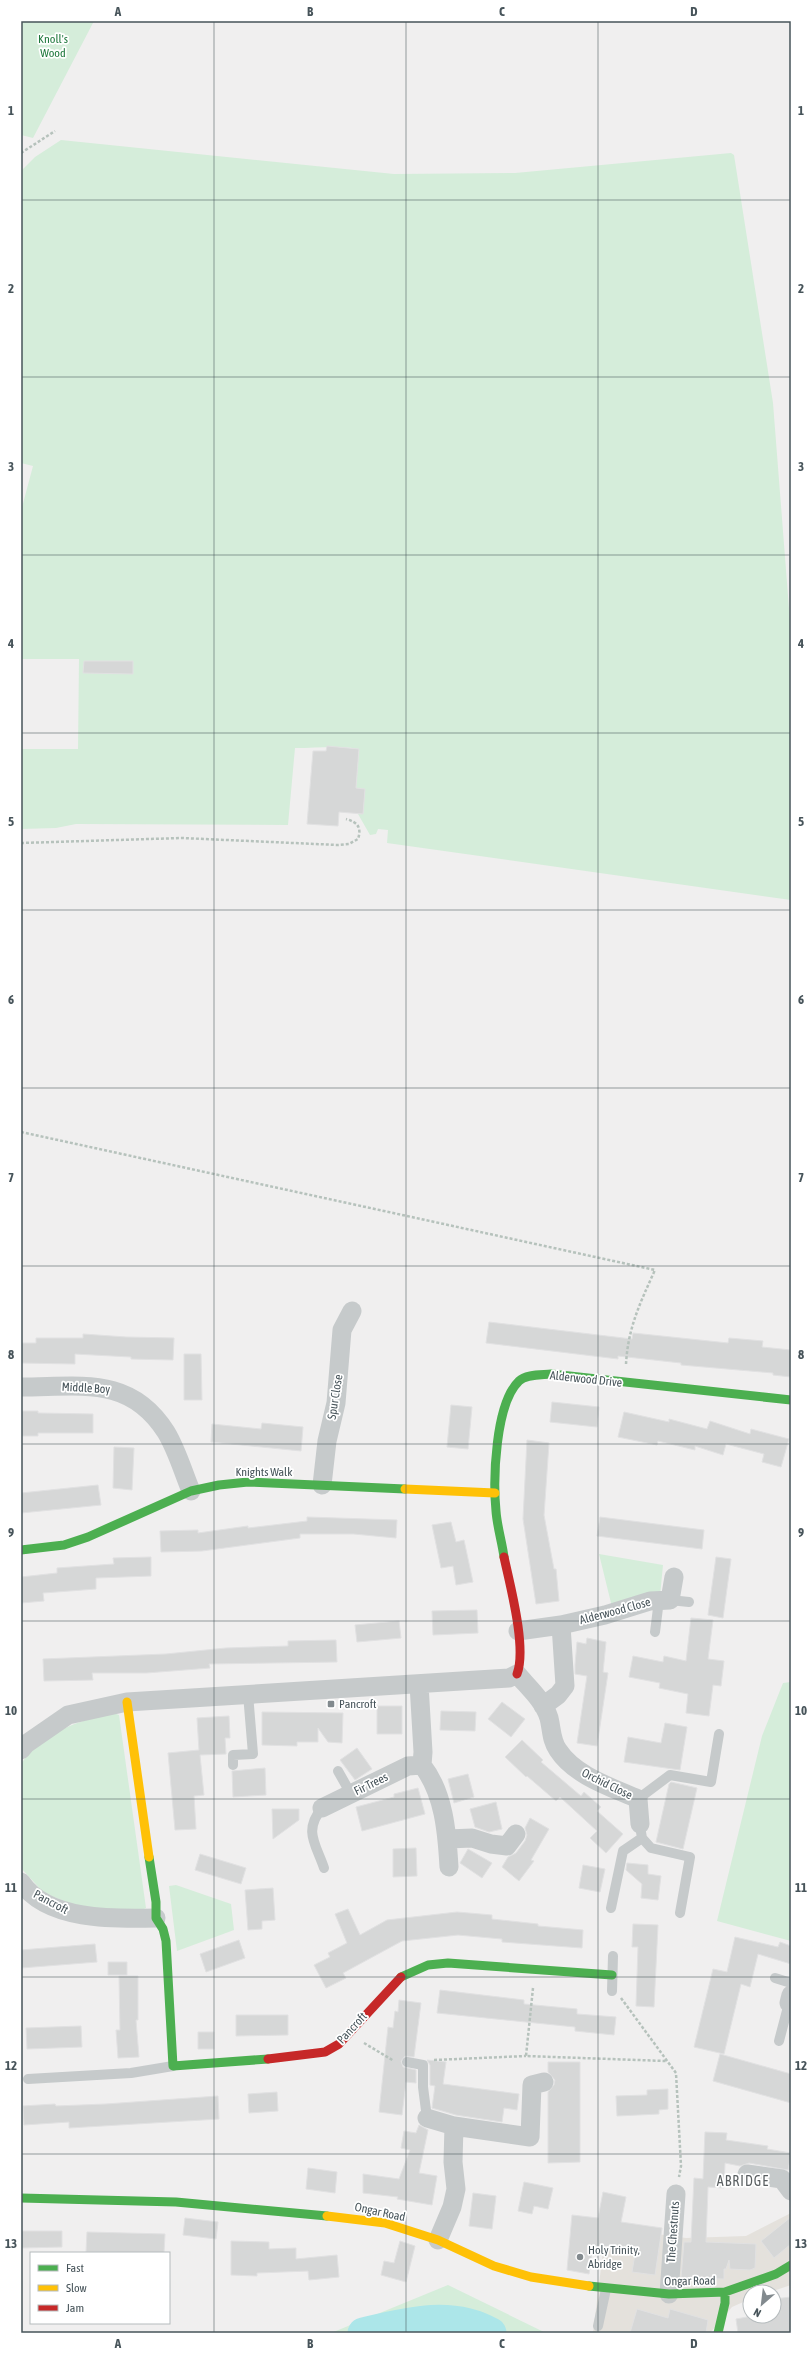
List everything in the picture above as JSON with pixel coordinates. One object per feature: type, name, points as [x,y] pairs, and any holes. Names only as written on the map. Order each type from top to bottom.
[{"type":"street","name":"Spur Close","points":[[322,1485],[327,1441],[336,1403],[342,1330],[352,1311]]},
{"type":"street","name":"Alderwood Drive","points":[[517,1674],[521,1664],[518,1631],[496,1512],[495,1493],[503,1410],[509,1393],[519,1381],[537,1375],[551,1374],[791,1400]]},
{"type":"street","name":"Middle Boy","points":[[21,1387],[96,1386],[118,1390],[137,1400],[154,1415],[167,1434],[191,1491]]},
{"type":"street","name":"Knights Walk","points":[[21,1550],[64,1545],[107,1530],[191,1491],[219,1485],[248,1482],[495,1493]]},
{"type":"street","points":[[665,1600],[674,1577]]},
{"type":"street","name":"Alderwood Close","points":[[561,1626],[605,1615],[650,1600],[665,1600]]},
{"type":"street","points":[[23,1744],[68,1715],[127,1702],[509,1678],[517,1674],[543,1706],[558,1695],[565,1686],[561,1626],[518,1631]]},
{"type":"street","points":[[419,1684],[423,1752],[422,1765],[432,1778],[442,1808],[448,1839],[449,1867]]},
{"type":"street","points":[[127,1702],[156,1902],[156,1918],[163,1929],[166,1941],[173,2066]]},
{"type":"street","name":"Orchid Close","points":[[543,1706],[549,1719],[551,1734],[557,1750],[566,1761],[590,1777],[638,1799],[641,1831]]},
{"type":"street","name":"Fir Trees","points":[[322,1808],[408,1766],[422,1765]]},
{"type":"street","points":[[448,1839],[472,1838],[491,1844],[507,1846],[516,1834]]},
{"type":"street","name":"Pancroft","points":[[21,1882],[40,1898],[64,1911],[89,1917],[156,1918]]},
{"type":"street","name":"Pancroft","points":[[173,2066],[305,2056],[326,2052],[339,2044],[399,1978],[428,1965],[448,1963],[612,1975]]},
{"type":"street","points":[[427,2118],[454,2126],[530,2137],[532,2085],[544,2082]]},
{"type":"street","points":[[438,2240],[452,2206],[456,2189],[453,2162],[454,2126]]},
{"type":"street","points":[[747,2174],[782,2180],[791,2191]]},
{"type":"street","name":"The Chestnuts","points":[[669,2294],[676,2194]]},
{"type":"street","name":"Ongar Road","points":[[21,2198],[142,2200],[317,2214],[385,2223],[438,2240],[494,2266],[531,2277],[606,2289],[669,2294],[724,2292],[776,2274],[791,2265]]},
{"type":"street","points":[[718,2333],[725,2303],[724,2292]]},
{"type":"lane","points":[[655,1632],[665,1600],[689,1602]]},
{"type":"lane","points":[[234,1765],[233,1755],[253,1754],[248,1694]]},
{"type":"lane","points":[[638,1799],[670,1775],[711,1782],[719,1734]]},
{"type":"lane","points":[[338,1771],[351,1794]]},
{"type":"lane","points":[[322,1808],[314,1818],[311,1830],[324,1868]]},
{"type":"lane","points":[[611,1908],[623,1851],[641,1831],[651,1848],[690,1857],[680,1913]]},
{"type":"lane","points":[[612,1991],[613,1956]]},
{"type":"lane","points":[[775,1978],[791,1983]]},
{"type":"lane","points":[[779,2042],[790,1999]]},
{"type":"lane","points":[[406,2062],[423,2065],[423,2087],[427,2118]]},
{"type":"lane","name":"Pancroft","points":[[28,2079],[131,2074],[173,2066]]},
{"type":"lane","points":[[598,2326],[606,2289]]},
{"type":"path","points":[[21,154],[56,131]]},
{"type":"path","points":[[21,843],[182,838],[338,845],[349,844],[358,839],[360,834],[359,828],[354,821],[346,819]]},
{"type":"path","points":[[21,1132],[655,1270],[632,1323],[627,1339],[624,1382]]},
{"type":"path","points":[[535,1969],[526,2056],[666,2061]]},
{"type":"path","points":[[612,1991],[611,1996],[620,1996],[676,2073],[681,2166],[676,2194]]},
{"type":"shaded area","points":[[791,2213],[791,2285],[782,2288],[782,2284],[742,2284],[742,2303],[732,2307],[710,2333],[593,2333],[606,2227],[686,2238],[746,2236]]},
{"type":"green space","name":"Knoll's Wood","points":[[21,21],[94,21],[33,138],[21,135]]},
{"type":"green space","points":[[61,140],[394,174],[515,173],[731,153],[734,155],[773,403],[791,634],[791,900],[387,843],[388,830],[378,829],[376,834],[370,835],[358,814],[363,814],[365,789],[356,788],[359,749],[351,748],[295,748],[288,825],[76,824],[56,828],[21,829],[21,749],[78,749],[79,659],[21,659],[21,511],[33,466],[21,463],[21,171],[35,157]]},
{"type":"green space","points":[[599,1554],[663,1565],[660,1596],[612,1607]]},
{"type":"green space","points":[[791,1682],[791,1941],[717,1921],[762,1736],[783,1683]]},
{"type":"green space","points":[[114,1713],[119,1715],[146,1908],[140,1911],[82,1908],[44,1893],[21,1868],[21,1764],[29,1753],[50,1736],[74,1724]]},
{"type":"green space","points":[[176,1885],[231,1904],[234,1930],[177,1951],[169,1886]]},
{"type":"green space","points":[[448,2285],[546,2333],[331,2333]]},
{"type":"building","points":[[84,661],[133,661],[133,674],[83,673]]},
{"type":"building","points":[[327,746],[359,749],[356,788],[365,789],[363,814],[339,812],[338,826],[307,824],[313,751],[326,751]]},
{"type":"building","points":[[489,1322],[632,1339],[633,1333],[728,1343],[729,1338],[763,1341],[762,1347],[791,1350],[791,1377],[773,1375],[773,1373],[681,1365],[681,1363],[618,1356],[618,1359],[486,1343]]},
{"type":"building","points":[[83,1334],[174,1338],[173,1360],[131,1359],[131,1357],[75,1354],[75,1364],[21,1363],[21,1343],[36,1343],[36,1338],[83,1338]]},
{"type":"building","points":[[184,1354],[201,1354],[202,1400],[184,1400]]},
{"type":"building","points":[[552,1402],[599,1407],[597,1427],[550,1422]]},
{"type":"building","points":[[451,1405],[472,1407],[468,1449],[447,1447]]},
{"type":"building","points":[[21,1411],[38,1411],[38,1413],[93,1414],[93,1433],[38,1433],[38,1436],[21,1436]]},
{"type":"building","points":[[624,1412],[669,1422],[669,1419],[707,1429],[710,1421],[750,1434],[751,1429],[789,1439],[781,1467],[762,1462],[764,1454],[726,1444],[723,1455],[695,1446],[695,1450],[658,1441],[657,1445],[618,1437]]},
{"type":"building","points":[[262,1423],[303,1427],[301,1451],[211,1442],[212,1424],[261,1429]]},
{"type":"building","points":[[527,1440],[549,1443],[544,1515],[554,1569],[556,1569],[559,1601],[536,1604],[523,1519]]},
{"type":"building","points":[[114,1447],[134,1448],[132,1490],[113,1488]]},
{"type":"building","points":[[98,1485],[101,1505],[21,1513],[21,1493]]},
{"type":"building","points":[[307,1517],[397,1520],[396,1538],[354,1534],[300,1534],[300,1538],[202,1551],[161,1552],[160,1531],[198,1530],[198,1533],[248,1526],[248,1528],[307,1521]]},
{"type":"building","points":[[600,1517],[704,1530],[702,1549],[597,1536]]},
{"type":"building","points":[[451,1522],[456,1542],[464,1540],[473,1582],[456,1585],[453,1566],[441,1568],[432,1525]]},
{"type":"building","points":[[151,1557],[151,1576],[96,1578],[96,1589],[43,1593],[44,1601],[21,1603],[21,1577],[57,1573],[57,1568],[114,1564],[113,1558]]},
{"type":"building","points":[[716,1557],[731,1559],[723,1618],[708,1615]]},
{"type":"building","points":[[477,1610],[478,1633],[433,1635],[432,1611]]},
{"type":"building","points":[[691,1618],[713,1620],[708,1659],[724,1661],[721,1686],[713,1685],[709,1716],[686,1713],[688,1694],[659,1688],[660,1683],[629,1677],[633,1656],[663,1662],[664,1656],[686,1661]]},
{"type":"building","points":[[399,1621],[401,1638],[357,1642],[355,1625]]},
{"type":"building","points":[[587,1638],[606,1642],[603,1672],[608,1673],[597,1746],[577,1743],[587,1676],[575,1674],[577,1642],[586,1644]]},
{"type":"building","points":[[336,1640],[337,1662],[209,1664],[210,1668],[146,1673],[92,1673],[93,1680],[44,1681],[43,1659],[166,1654],[226,1648],[288,1646],[288,1641]]},
{"type":"building","points":[[502,1702],[525,1719],[511,1737],[488,1719]]},
{"type":"building","points":[[377,1706],[402,1706],[402,1734],[377,1734]]},
{"type":"building","points":[[441,1711],[476,1712],[475,1731],[440,1730]]},
{"type":"building","points":[[262,1712],[343,1713],[342,1743],[328,1742],[318,1728],[318,1742],[297,1742],[297,1746],[262,1745]]},
{"type":"building","points":[[229,1716],[230,1738],[225,1738],[226,1754],[200,1755],[204,1795],[194,1796],[196,1829],[175,1830],[168,1753],[199,1750],[197,1718]]},
{"type":"building","points":[[665,1723],[687,1727],[680,1770],[624,1762],[628,1737],[661,1743]]},
{"type":"building","points":[[522,1740],[543,1760],[541,1762],[581,1796],[584,1792],[601,1807],[597,1811],[623,1834],[606,1853],[590,1838],[597,1831],[560,1797],[556,1801],[527,1776],[526,1777],[505,1757]]},
{"type":"building","points":[[357,1748],[372,1769],[355,1780],[340,1760]]},
{"type":"building","points":[[265,1768],[266,1795],[233,1797],[232,1771]]},
{"type":"building","points":[[468,1774],[474,1797],[454,1803],[448,1779]]},
{"type":"building","points":[[671,1782],[697,1788],[683,1849],[656,1842],[669,1784]]},
{"type":"building","points":[[418,1788],[425,1814],[362,1831],[356,1807],[394,1797],[394,1794]]},
{"type":"building","points":[[496,1802],[502,1829],[489,1832],[475,1827],[470,1809]]},
{"type":"building","points":[[272,1809],[299,1809],[299,1820],[273,1839]]},
{"type":"building","points":[[530,1818],[549,1829],[531,1860],[534,1861],[519,1881],[502,1867],[508,1857],[516,1853],[525,1841],[527,1835],[525,1828]]},
{"type":"building","points":[[416,1848],[417,1876],[393,1877],[393,1849]]},
{"type":"building","points":[[468,1849],[492,1863],[482,1878],[460,1863]]},
{"type":"building","points":[[200,1854],[246,1868],[241,1884],[195,1870]]},
{"type":"building","points":[[627,1863],[648,1865],[648,1874],[661,1876],[658,1900],[641,1898],[642,1884],[626,1870]]},
{"type":"building","points":[[583,1865],[605,1869],[600,1892],[579,1888]]},
{"type":"building","points":[[273,1888],[275,1920],[262,1921],[262,1929],[248,1930],[245,1890]]},
{"type":"building","points":[[348,1909],[360,1935],[387,1920],[457,1912],[492,1915],[492,1919],[538,1924],[538,1926],[583,1930],[582,1948],[502,1942],[502,1939],[458,1935],[402,1941],[343,1973],[346,1978],[326,1988],[314,1965],[330,1957],[328,1953],[347,1943],[335,1914]]},
{"type":"building","points":[[633,1924],[658,1925],[654,2007],[636,2006],[638,1947],[632,1947]]},
{"type":"building","points":[[735,1937],[778,1947],[780,1942],[791,1946],[791,1964],[758,1954],[750,1987],[741,1984],[724,2054],[694,2047],[713,1969],[727,1972]]},
{"type":"building","points":[[239,1940],[245,1958],[206,1972],[200,1954]]},
{"type":"building","points":[[95,1944],[97,1962],[21,1968],[21,1950]]},
{"type":"building","points":[[108,1962],[127,1962],[127,1975],[108,1975]]},
{"type":"building","points":[[119,1976],[138,1976],[138,2020],[136,2020],[139,2057],[118,2058],[116,2030],[120,2030]]},
{"type":"building","points":[[440,1990],[524,2000],[524,2004],[577,2009],[577,2014],[616,2017],[614,2035],[575,2031],[575,2027],[437,2013]]},
{"type":"building","points":[[399,2000],[421,2003],[414,2057],[405,2056],[401,2061],[403,2067],[416,2070],[416,2083],[406,2082],[402,2115],[379,2112],[388,2027],[393,2028],[395,2011],[398,2012]]},
{"type":"building","points":[[236,2015],[288,2015],[288,2035],[236,2036]]},
{"type":"building","points":[[81,2026],[82,2047],[27,2049],[26,2028]]},
{"type":"building","points":[[198,2032],[214,2032],[214,2049],[198,2049]]},
{"type":"building","points":[[720,2054],[791,2074],[791,2103],[713,2081]]},
{"type":"building","points":[[427,2060],[446,2062],[443,2084],[519,2094],[517,2110],[504,2108],[502,2122],[456,2115],[432,2108],[435,2086],[430,2085],[430,2065]]},
{"type":"building","points":[[548,2062],[580,2062],[580,2162],[548,2163],[548,2092],[554,2085],[555,2080],[548,2072]]},
{"type":"building","points":[[668,2089],[668,2109],[659,2110],[659,2114],[617,2116],[616,2096],[647,2095],[647,2090]]},
{"type":"building","points":[[277,2092],[278,2111],[249,2113],[248,2094]]},
{"type":"building","points":[[218,2096],[219,2119],[69,2128],[69,2122],[24,2125],[23,2106],[55,2104],[56,2106],[106,2104]]},
{"type":"building","points":[[419,2125],[428,2130],[419,2173],[437,2176],[432,2205],[397,2199],[398,2197],[363,2193],[363,2174],[399,2179],[410,2150],[401,2148],[404,2131],[416,2133]]},
{"type":"building","points":[[705,2132],[727,2133],[726,2140],[768,2146],[767,2149],[791,2153],[788,2170],[749,2163],[740,2166],[725,2163],[724,2188],[708,2187],[706,2242],[756,2244],[755,2268],[750,2270],[730,2269],[729,2260],[726,2269],[724,2269],[724,2279],[681,2278],[684,2242],[691,2242],[694,2178],[703,2179]]},
{"type":"building","points":[[308,2168],[337,2172],[335,2193],[306,2189]]},
{"type":"building","points":[[524,2182],[553,2188],[548,2209],[534,2206],[532,2214],[518,2211]]},
{"type":"building","points":[[603,2192],[626,2197],[621,2222],[662,2228],[655,2275],[632,2272],[635,2254],[593,2246],[589,2274],[567,2270],[572,2215],[598,2218]]},
{"type":"building","points":[[473,2193],[496,2196],[492,2229],[469,2226]]},
{"type":"building","points":[[791,2217],[791,2244],[774,2258],[761,2241]]},
{"type":"building","points":[[185,2218],[218,2222],[216,2239],[183,2235]]},
{"type":"building","points":[[21,2231],[62,2231],[62,2247],[21,2248]]},
{"type":"building","points":[[87,2232],[165,2234],[164,2252],[86,2252]]},
{"type":"building","points":[[231,2241],[269,2242],[269,2249],[296,2248],[296,2259],[337,2255],[339,2277],[309,2280],[308,2271],[257,2273],[257,2276],[231,2275]]},
{"type":"building","points":[[400,2241],[415,2246],[406,2282],[381,2275],[384,2261],[394,2263]]},
{"type":"building","points":[[791,2297],[791,2333],[738,2333],[736,2319],[742,2318],[742,2324],[782,2324],[782,2298]]},
{"type":"building","points":[[637,2309],[668,2318],[670,2309],[708,2320],[706,2333],[630,2333]]},
{"type":"waterway","points":[[363,2333],[411,2323],[444,2320],[476,2326],[491,2333]]},
{"type":"traffic: fast","points":[[504,1557],[497,1522],[495,1497],[497,1443],[505,1407],[511,1392],[522,1379],[534,1375],[551,1374],[791,1400]]},
{"type":"traffic: fast","points":[[21,1550],[64,1545],[88,1537],[191,1491],[219,1485],[248,1482],[405,1489]]},
{"type":"traffic: fast","points":[[149,1857],[156,1902],[156,1918],[163,1929],[166,1941],[173,2066],[268,2059]]},
{"type":"traffic: fast","points":[[401,1977],[428,1965],[448,1963],[612,1975]]},
{"type":"traffic: fast","points":[[21,2198],[176,2202],[327,2216]]},
{"type":"traffic: fast","points":[[589,2286],[669,2294],[725,2292],[776,2274],[791,2265]]},
{"type":"traffic: fast","points":[[718,2333],[725,2303],[725,2292]]},
{"type":"traffic: slow","points":[[405,1489],[495,1493]]},
{"type":"traffic: slow","points":[[127,1702],[149,1857]]},
{"type":"traffic: slow","points":[[327,2216],[385,2223],[438,2240],[494,2266],[531,2277],[589,2286]]},
{"type":"traffic: jam","points":[[504,1557],[519,1633],[520,1663],[517,1674]]},
{"type":"traffic: jam","points":[[268,2059],[325,2052],[339,2044],[401,1977]]},
{"type":"place","name":"Pancroft","points":[[331,1704]]},
{"type":"place","name":"Holy Trinity, Abridge","points":[[580,2257]]},
{"type":"district","name":"ABRIDGE","points":[[743,2181]]}]
